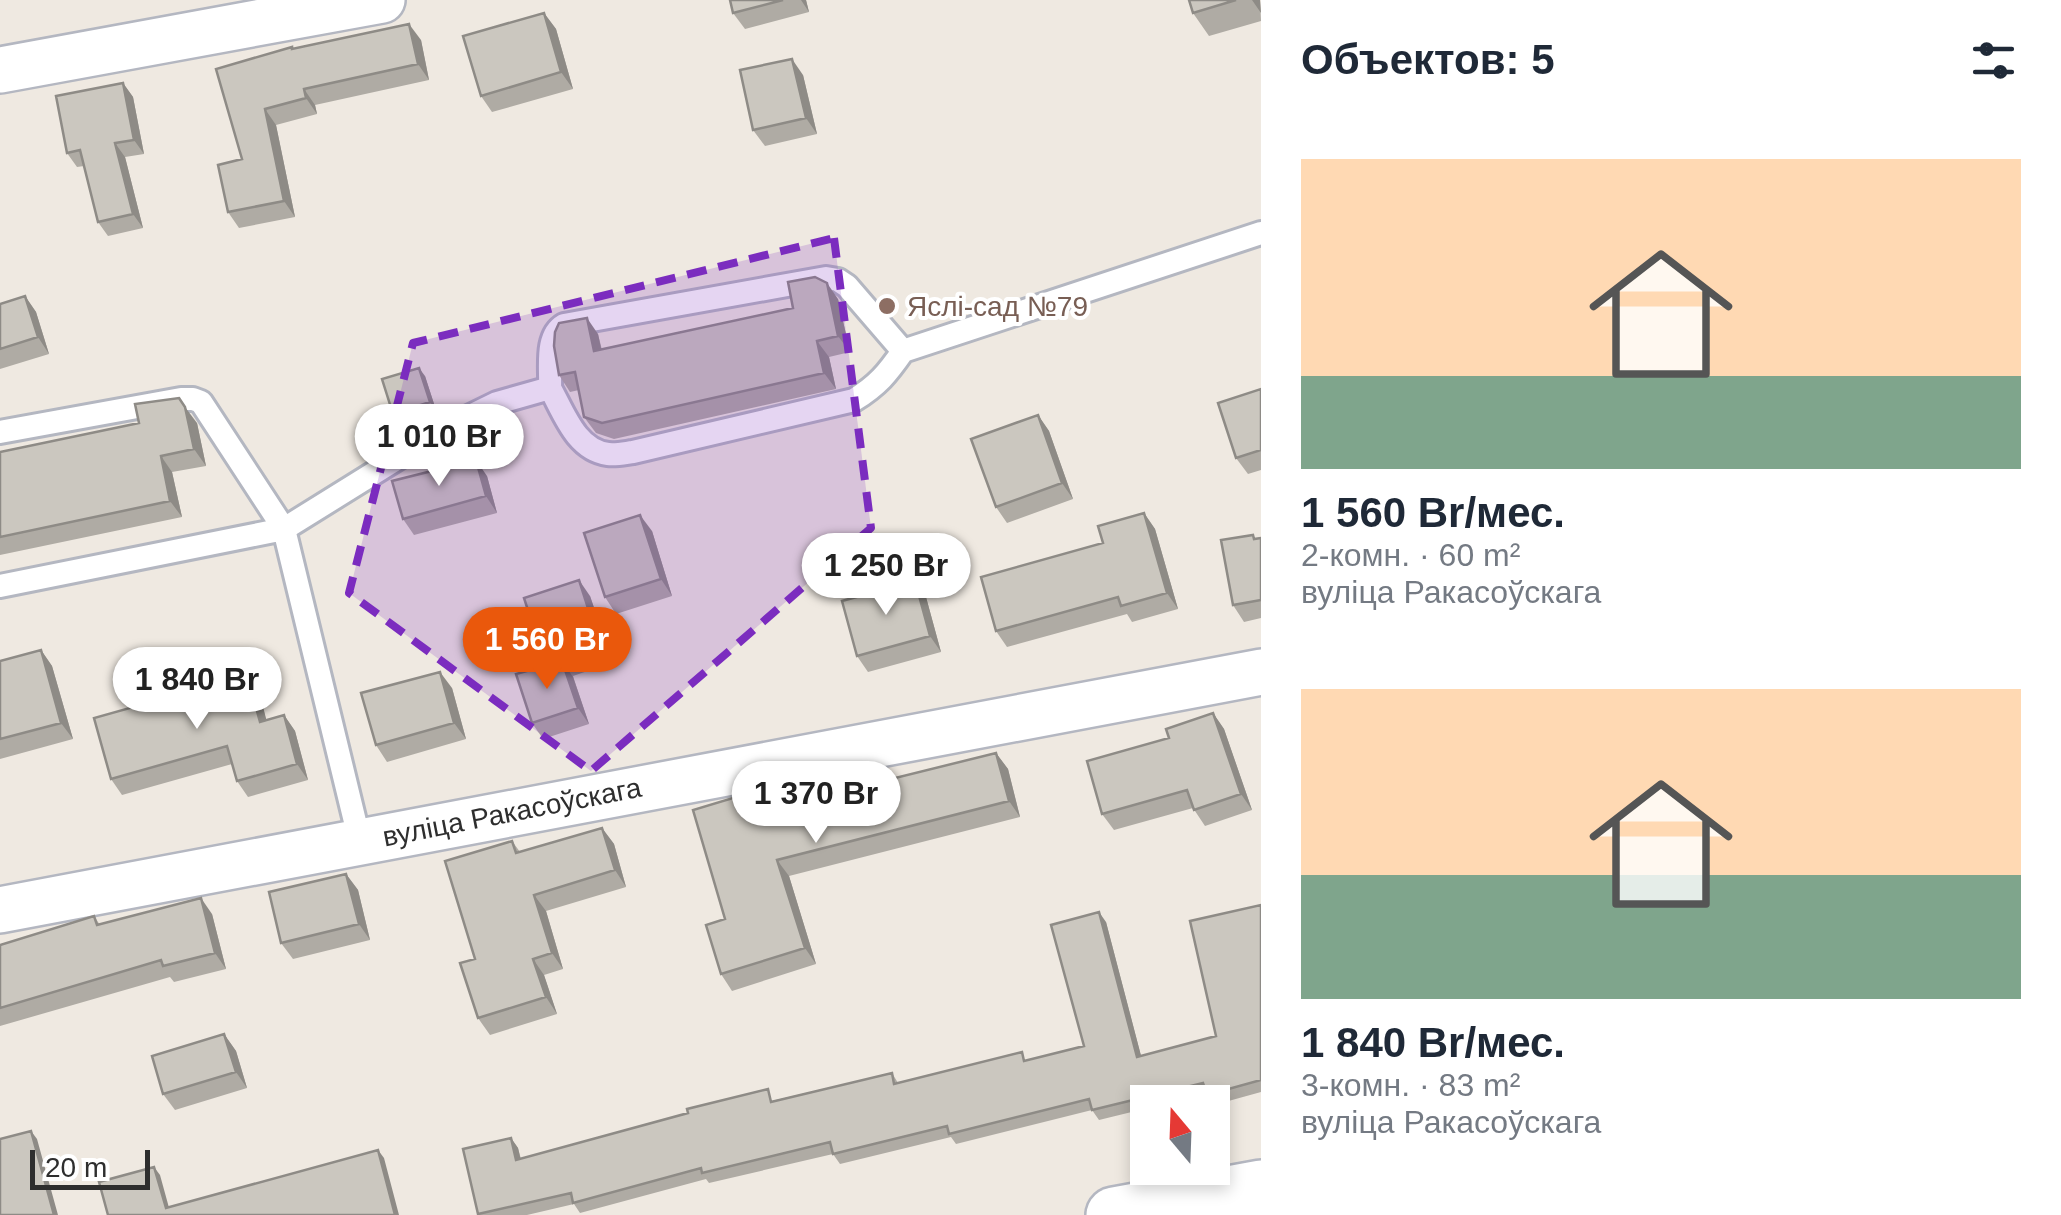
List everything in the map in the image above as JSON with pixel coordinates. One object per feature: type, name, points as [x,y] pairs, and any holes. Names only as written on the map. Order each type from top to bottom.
[{"type":"street","points":[[0,70],[382,0]]},
{"type":"street","name":"вуліца Ракасоўскага","points":[[0,910],[1261,672]]},
{"type":"street","points":[[1114,1215],[1261,1188]]},
{"type":"lane","points":[[903,351],[847,286],[826,278],[564,325],[552,338],[550,388],[577,437],[591,448],[608,454],[633,452],[854,400],[883,379],[903,351],[1261,233]]},
{"type":"lane","points":[[0,586],[284,529],[448,427],[497,402],[550,388]]},
{"type":"lane","points":[[0,432],[193,399],[201,402],[284,529],[360,842]]},
{"type":"highlighted area","points":[[834,238],[871,528],[591,771],[349,593],[413,343]]},
{"type":"building","points":[[730,0],[783,0],[733,13]]},
{"type":"building","points":[[1189,0],[1236,0],[1193,13]]},
{"type":"building","points":[[544,13],[561,72],[481,96],[463,36]]},
{"type":"building","points":[[409,24],[418,64],[304,89],[306,98],[265,109],[284,201],[228,212],[218,165],[242,159],[216,69],[292,47]]},
{"type":"building","points":[[792,59],[806,118],[753,130],[740,70]]},
{"type":"building","points":[[123,83],[134,140],[115,143],[133,214],[98,222],[80,150],[67,153],[56,96]]},
{"type":"building","points":[[815,277],[827,283],[838,336],[817,341],[824,373],[602,423],[584,417],[575,372],[559,375],[554,346],[559,323],[587,318],[594,351],[793,308],[788,282]]},
{"type":"building","points":[[25,296],[38,337],[0,349],[0,304]]},
{"type":"building","points":[[419,368],[430,402],[393,414],[382,379]]},
{"type":"building","points":[[1261,389],[1261,450],[1236,458],[1218,403]]},
{"type":"building","points":[[179,398],[185,407],[194,449],[161,456],[170,501],[0,537],[0,452],[139,423],[135,404]]},
{"type":"building","points":[[1038,415],[1062,483],[996,507],[971,439]]},
{"type":"building","points":[[476,460],[486,496],[403,519],[392,481]]},
{"type":"building","points":[[1144,513],[1167,593],[1121,606],[1118,597],[996,631],[981,577],[1103,543],[1098,526]]},
{"type":"building","points":[[640,515],[661,579],[605,597],[584,533]]},
{"type":"building","points":[[1253,535],[1254,539],[1261,538],[1261,600],[1233,605],[1221,540]]},
{"type":"building","points":[[579,580],[595,630],[585,633],[591,650],[546,666],[524,598]]},
{"type":"building","points":[[915,581],[930,636],[857,656],[842,601]]},
{"type":"building","points":[[41,650],[61,723],[0,739],[0,661]]},
{"type":"building","points":[[562,661],[578,708],[532,723],[516,674]]},
{"type":"building","points":[[440,672],[454,723],[376,745],[361,693]]},
{"type":"building","points":[[247,675],[260,722],[284,715],[297,764],[237,781],[227,746],[111,779],[94,718]]},
{"type":"building","points":[[1213,713],[1241,794],[1194,810],[1187,790],[1102,814],[1087,761],[1169,738],[1166,729]]},
{"type":"building","points":[[996,753],[1009,801],[777,860],[805,948],[721,974],[706,925],[725,919],[693,810],[756,791],[762,811]]},
{"type":"building","points":[[602,828],[615,870],[534,895],[552,953],[533,959],[546,997],[478,1018],[460,963],[475,959],[445,861],[512,841],[516,853]]},
{"type":"building","points":[[346,874],[359,924],[281,943],[269,892]]},
{"type":"building","points":[[201,898],[215,953],[163,966],[161,960],[0,1008],[0,945],[94,916],[97,925]]},
{"type":"building","points":[[1261,905],[1261,1080],[1230,1089],[1230,1085],[1203,1083],[1130,1085],[1130,1101],[1092,1110],[1089,1099],[949,1134],[947,1126],[833,1154],[830,1142],[702,1173],[701,1168],[573,1203],[571,1193],[478,1214],[463,1149],[511,1138],[516,1160],[768,1089],[771,1102],[892,1073],[894,1084],[1022,1052],[1024,1061],[1084,1046],[1051,925],[1099,912],[1137,1057],[1216,1036],[1190,921]]},
{"type":"building","points":[[224,1034],[236,1072],[163,1094],[152,1056]]},
{"type":"building","points":[[31,1131],[54,1215],[0,1215],[0,1139]]},
{"type":"building","points":[[378,1150],[395,1215],[108,1215],[99,1182],[154,1167],[166,1208]]},
{"type":"place","name":"Яслі-сад №79","points":[[887,306]]}]
